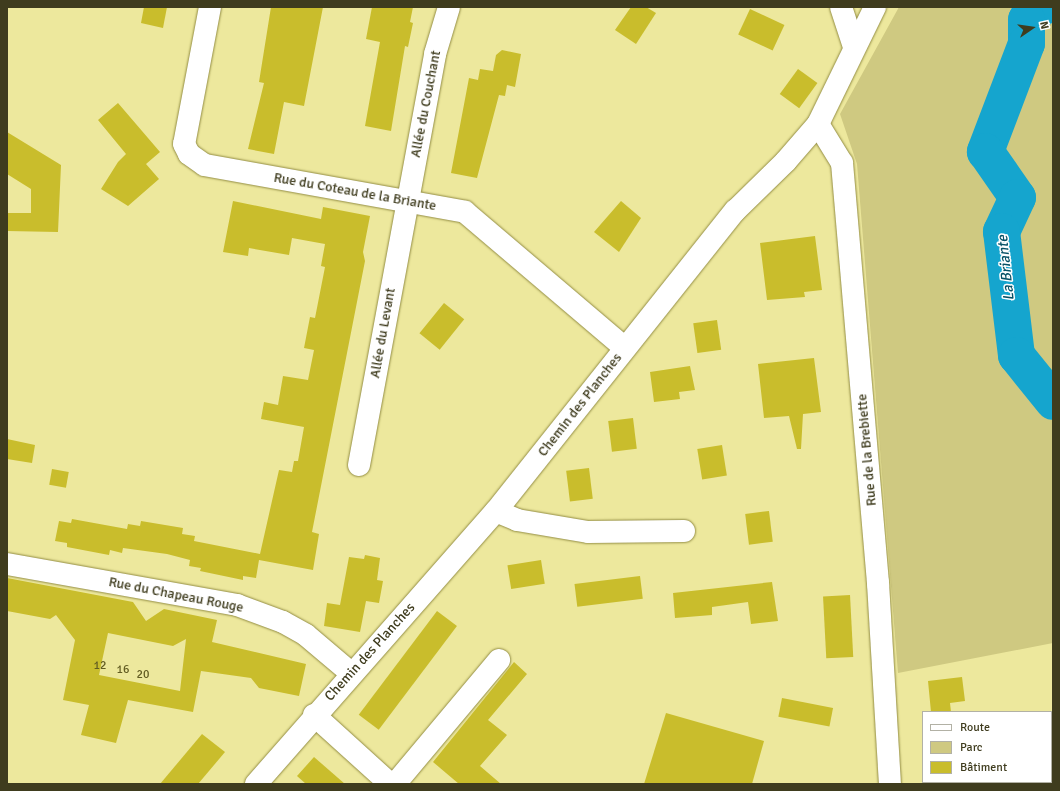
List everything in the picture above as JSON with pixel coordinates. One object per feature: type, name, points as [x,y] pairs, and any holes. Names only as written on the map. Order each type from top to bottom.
[{"type":"street","name":"Rue du Coteau de la Briante","points":[[210,7],[184,144],[188,154],[205,164],[465,212],[625,348]]},
{"type":"street","name":"Allée du Couchant","points":[[407,201],[435,54],[449,7]]},
{"type":"street","points":[[841,7],[854,47]]},
{"type":"street","name":"Chemin des Planches","points":[[256,784],[314,715],[496,510],[735,211],[786,162],[818,124],[854,47],[875,7]]},
{"type":"street","name":"Rue de la Brebiette","points":[[818,124],[842,163],[878,583],[890,784]]},
{"type":"street","name":"Allée du Levant","points":[[359,465],[407,201]]},
{"type":"street","points":[[496,510],[517,520],[588,532],[684,531]]},
{"type":"street","name":"Rue du Chapeau Rouge","points":[[7,564],[237,605],[283,622],[306,635],[352,673]]},
{"type":"street","points":[[396,784],[499,660]]},
{"type":"street","points":[[314,715],[390,784]]},
{"type":"green space","points":[[899,7],[1053,7],[1053,643],[898,673],[857,164],[840,114]]},
{"type":"building","points":[[144,7],[167,7],[163,28],[141,23]]},
{"type":"building","points":[[271,7],[323,7],[304,106],[284,102],[274,154],[248,149],[264,83],[259,82]]},
{"type":"building","points":[[372,7],[413,7],[410,22],[413,23],[408,47],[405,46],[391,131],[365,126],[380,42],[366,39]]},
{"type":"building","points":[[631,7],[646,7],[656,13],[636,44],[615,30]]},
{"type":"building","points":[[750,9],[784,25],[773,50],[738,34]]},
{"type":"building","points":[[502,50],[521,54],[515,87],[507,85],[505,96],[499,95],[477,178],[451,173],[469,78],[478,80],[480,69],[493,71],[496,55]]},
{"type":"building","points":[[798,69],[817,83],[799,108],[780,94]]},
{"type":"building","points":[[118,103],[160,152],[146,164],[159,179],[128,206],[101,189],[118,162],[126,154],[98,120]]},
{"type":"building","points":[[7,132],[61,165],[58,232],[7,231],[7,213],[31,213],[31,189],[7,174]]},
{"type":"building","points":[[233,201],[321,219],[323,207],[370,216],[363,252],[365,261],[312,532],[319,534],[313,570],[259,560],[256,578],[243,576],[243,580],[200,571],[201,568],[189,566],[190,560],[167,554],[123,548],[122,553],[110,550],[109,555],[67,547],[67,543],[55,541],[59,521],[71,523],[72,519],[127,529],[128,524],[140,526],[141,521],[183,528],[182,534],[195,536],[194,541],[260,554],[279,470],[292,472],[294,461],[298,461],[304,427],[261,419],[264,402],[278,405],[283,376],[308,380],[314,350],[304,348],[310,317],[315,318],[325,267],[321,266],[325,244],[292,238],[289,255],[249,248],[248,256],[223,252]]},
{"type":"building","points":[[621,201],[641,218],[619,252],[594,232]]},
{"type":"building","points":[[815,236],[822,290],[804,292],[805,297],[767,300],[760,243]]},
{"type":"building","points":[[444,303],[464,319],[440,350],[419,333]]},
{"type":"building","points":[[717,320],[721,350],[697,353],[693,323]]},
{"type":"building","points":[[814,358],[821,412],[803,414],[801,449],[797,449],[789,416],[764,418],[758,364]]},
{"type":"building","points":[[690,366],[695,390],[679,392],[680,399],[654,402],[650,372]]},
{"type":"building","points":[[633,418],[637,449],[612,452],[608,421]]},
{"type":"building","points":[[7,439],[35,445],[32,463],[7,459]]},
{"type":"building","points":[[722,445],[727,476],[702,480],[697,449]]},
{"type":"building","points":[[589,468],[593,499],[570,502],[566,471]]},
{"type":"building","points":[[52,469],[69,472],[66,488],[49,485]]},
{"type":"building","points":[[769,511],[773,542],[749,545],[745,514]]},
{"type":"building","points":[[365,555],[380,558],[377,580],[383,581],[379,603],[366,601],[360,632],[324,626],[327,603],[340,605],[349,557],[364,559]]},
{"type":"building","points":[[541,560],[545,584],[511,589],[507,565]]},
{"type":"building","points":[[640,576],[643,599],[577,607],[574,584]]},
{"type":"building","points":[[7,578],[133,602],[146,621],[164,609],[217,620],[212,642],[306,664],[299,696],[259,688],[251,678],[201,671],[193,712],[128,700],[116,743],[81,735],[89,705],[63,700],[75,640],[56,615],[50,619],[7,611]],"holes":[[[108,633],[173,646],[186,639],[180,691],[99,675]]]},
{"type":"building","points":[[772,582],[778,621],[751,624],[748,602],[712,607],[712,615],[675,618],[673,593]]},
{"type":"building","points":[[850,595],[853,657],[826,658],[823,596]]},
{"type":"building","points":[[437,611],[457,626],[379,730],[359,715]]},
{"type":"building","points":[[514,662],[527,674],[488,720],[507,735],[480,766],[501,784],[459,784],[433,762]]},
{"type":"building","points":[[962,677],[965,701],[950,703],[951,711],[931,711],[928,681]]},
{"type":"building","points":[[782,698],[833,708],[829,727],[778,717]]},
{"type":"building","points":[[666,713],[764,741],[752,784],[644,784]]},
{"type":"building","points":[[202,734],[225,752],[198,784],[160,784]]},
{"type":"building","points":[[314,757],[345,784],[306,784],[297,776]]},
{"type":"waterway","name":"La Briante","points":[[1041,7],[1026,19],[1026,43],[985,151],[1017,197],[1001,231],[1016,355],[1053,401]]}]
